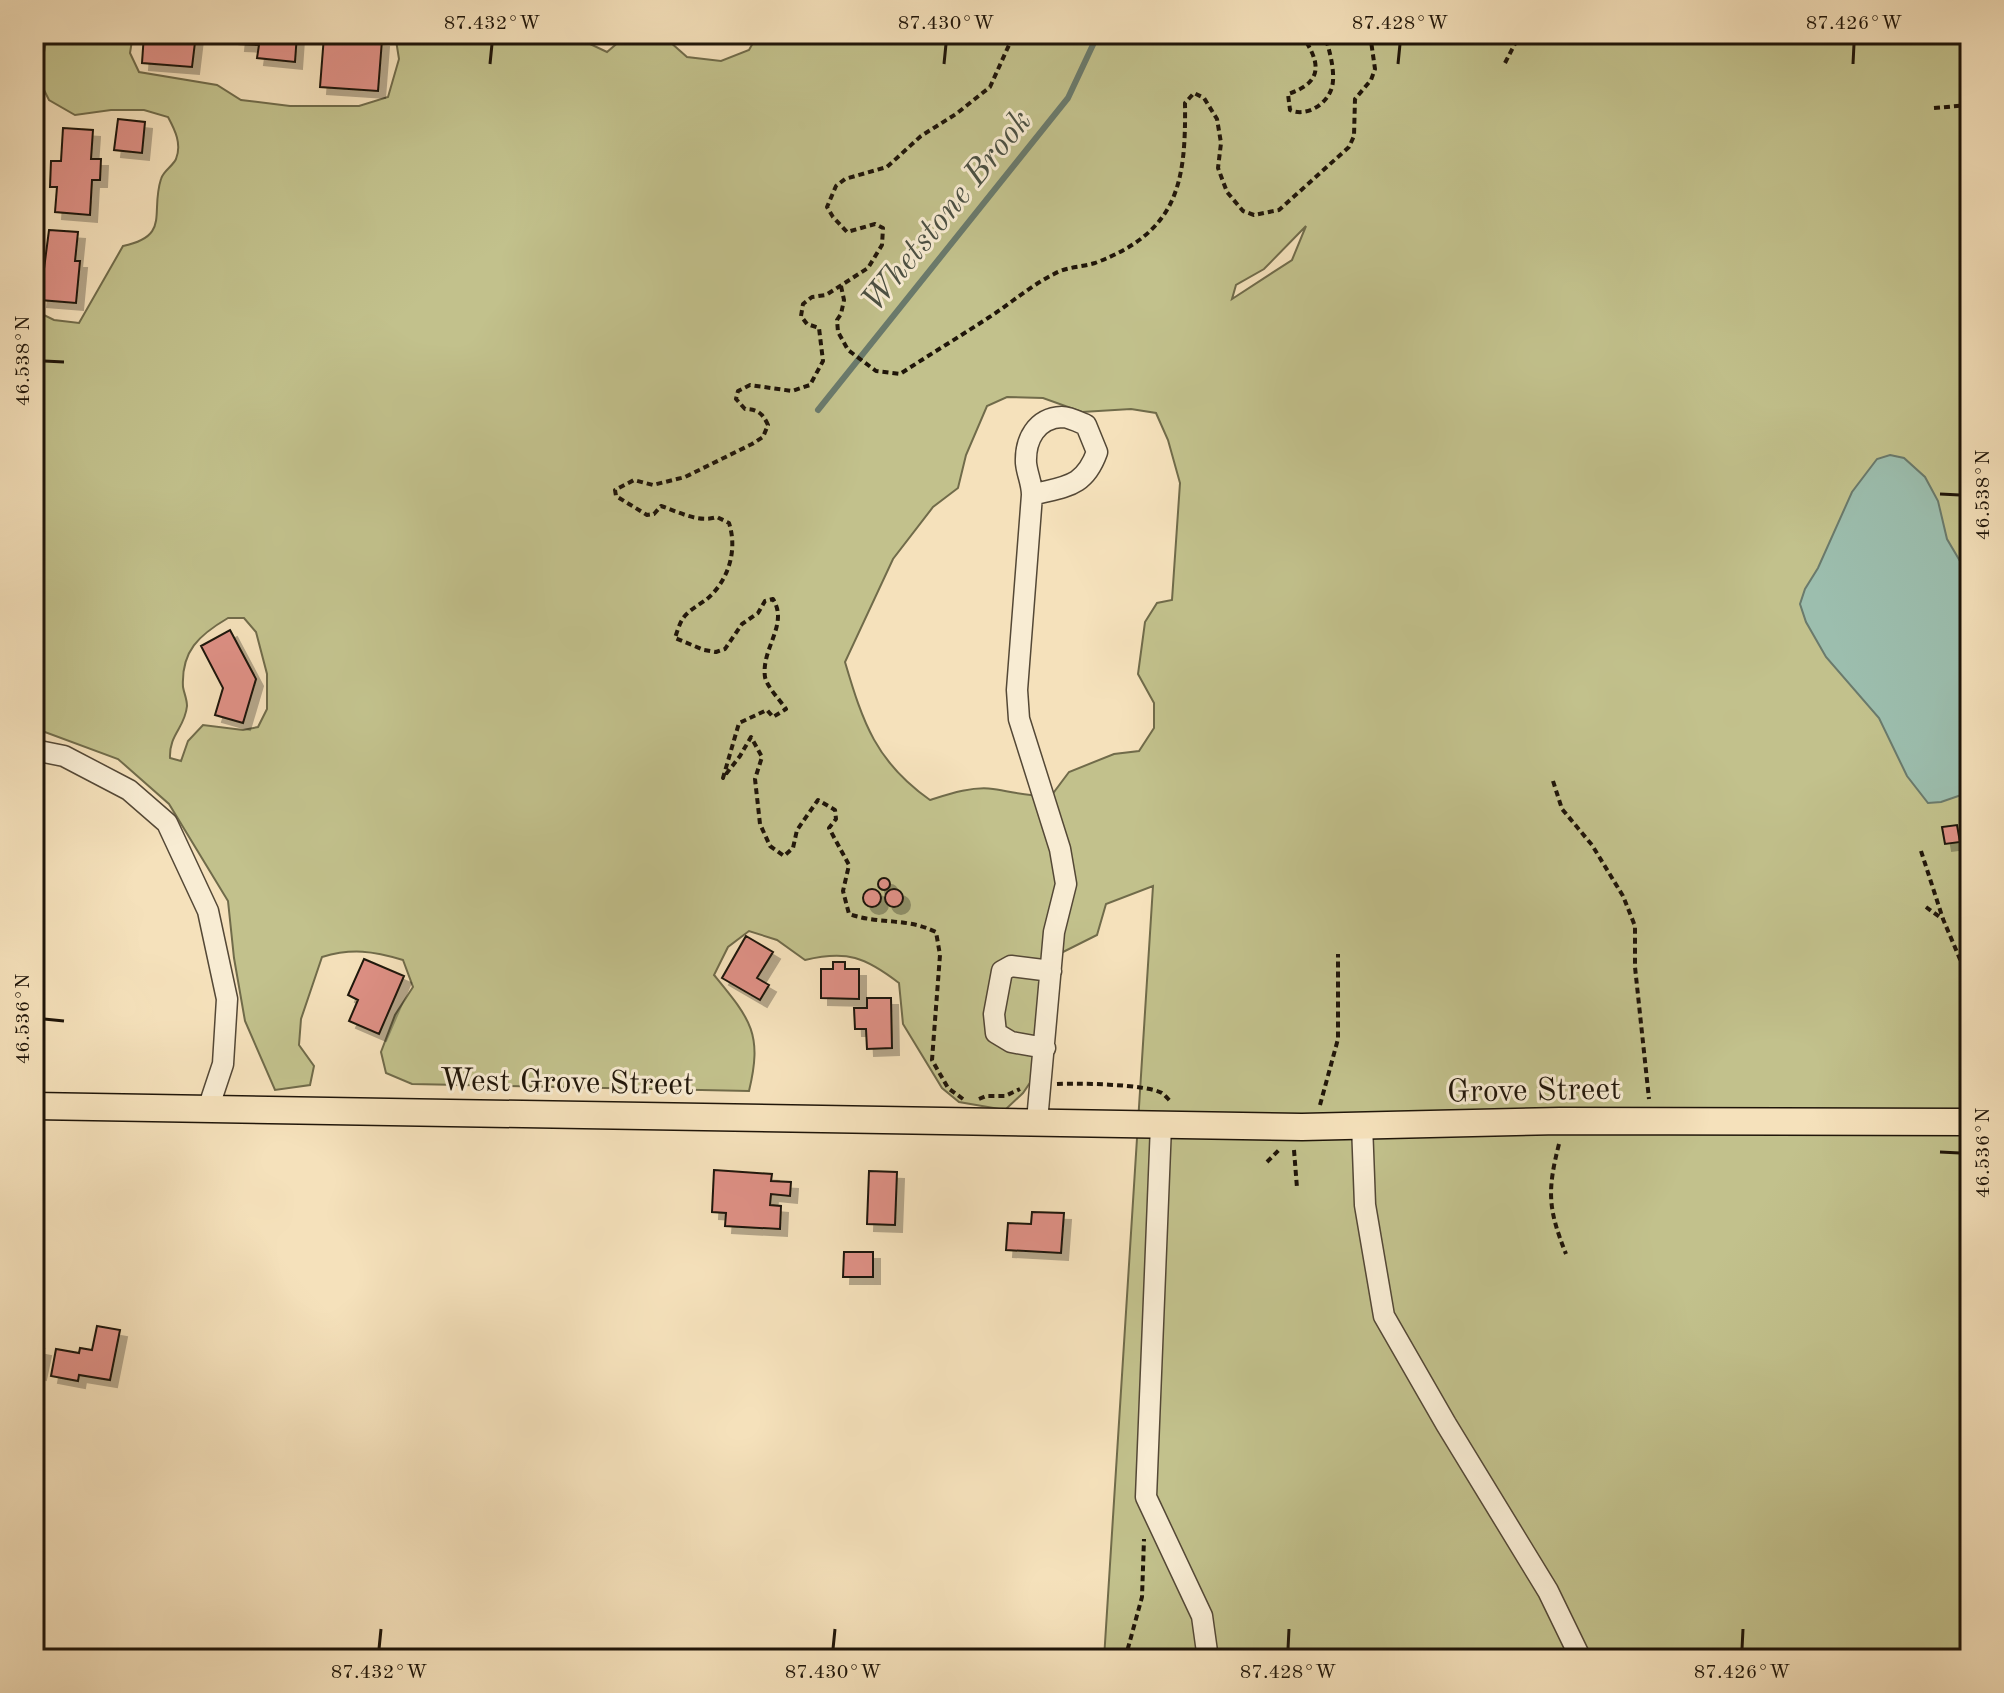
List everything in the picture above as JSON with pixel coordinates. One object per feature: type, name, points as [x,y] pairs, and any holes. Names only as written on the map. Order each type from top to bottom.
[{"type":"main road","name":"West Grove Street","points":[[34,1106],[1098,1122]]},
{"type":"main road","name":"Grove Street","points":[[1098,1122],[1302,1127],[1564,1121],[1970,1122]]},
{"type":"street","points":[[1032,495],[1017,690],[1019,719],[1060,849],[1066,884],[1054,932],[1037,1121]]},
{"type":"street","points":[[34,750],[64,756],[129,790],[167,823],[208,911],[227,999],[223,1064],[208,1109]]},
{"type":"street","points":[[1045,1048],[1011,1042],[996,1033],[994,1014],[1002,971],[1011,966],[1051,971]]},
{"type":"street","points":[[1362,1124],[1365,1205],[1384,1316],[1548,1591],[1581,1659]]},
{"type":"street","points":[[1161,1125],[1146,1497],[1202,1616],[1208,1659]]},
{"type":"path","points":[[1014,34],[990,87],[983,93],[921,136],[887,167],[845,179],[836,186],[827,207],[847,232],[875,224],[883,228],[882,245],[868,268],[826,295],[812,297],[803,304],[801,316],[807,324],[819,328],[823,361],[810,385],[792,391],[750,385],[738,391],[736,399],[745,409],[754,409],[763,414],[768,425],[763,437],[724,460],[685,477],[653,485],[634,480],[615,490],[616,496],[647,515],[654,514],[661,506],[706,521],[717,517],[729,523],[732,533],[727,576],[709,597],[683,618],[675,638],[716,652],[725,649],[742,624],[758,613],[765,601],[773,599],[777,606],[780,621],[768,645],[765,678],[786,709],[773,717],[767,710],[739,723],[723,778],[751,737],[762,757],[755,788],[760,824],[770,846],[784,856],[793,848],[797,830],[818,800],[835,810],[836,819],[829,828],[849,865],[843,891],[849,914],[865,919],[917,923],[936,932],[940,955],[932,1060],[948,1088],[959,1097],[973,1102],[986,1096],[1005,1096],[1022,1089],[1075,1083],[1150,1089],[1164,1093],[1173,1105],[1161,1125]]},
{"type":"path","points":[[1301,34],[1316,57],[1316,70],[1303,89],[1288,94],[1290,110],[1298,114],[1312,111],[1331,90],[1332,77],[1324,34]]},
{"type":"path","points":[[841,286],[844,300],[837,320],[838,332],[848,350],[876,371],[900,374],[1058,271],[1105,258],[1127,248],[1148,233],[1172,205],[1177,192],[1186,142],[1185,103],[1194,93],[1204,98],[1217,119],[1221,143],[1218,168],[1227,192],[1243,211],[1254,215],[1279,210],[1349,147],[1354,136],[1355,99],[1371,80],[1375,69],[1370,34]]},
{"type":"path","points":[[1505,63],[1520,34]]},
{"type":"path","points":[[1934,108],[1970,105]]},
{"type":"path","points":[[1553,781],[1562,809],[1592,845],[1623,896],[1635,926],[1635,967],[1649,1122]]},
{"type":"path","points":[[1921,851],[1943,919],[1970,983]]},
{"type":"path","points":[[1926,907],[1943,919]]},
{"type":"path","points":[[1297,1188],[1294,1145],[1302,1127],[1320,1105],[1338,1039],[1338,954]]},
{"type":"path","points":[[1564,1121],[1551,1175],[1550,1197],[1552,1220],[1566,1254]]},
{"type":"path","points":[[1125,1659],[1142,1597],[1146,1497]]},
{"type":"shaded area","points":[[52,34],[133,34],[130,53],[139,72],[217,85],[241,100],[290,106],[359,106],[388,97],[399,59],[395,34],[569,34],[607,52],[628,34],[661,34],[687,57],[721,61],[749,50],[758,34],[1970,34],[1970,1659],[1104,1659],[1153,886],[1106,904],[1097,935],[1033,967],[1041,984],[1046,1059],[1023,1093],[1005,1110],[959,1102],[942,1088],[903,1024],[899,983],[887,974],[865,962],[844,956],[805,960],[777,940],[749,931],[728,947],[714,975],[745,1016],[754,1040],[749,1091],[412,1084],[386,1073],[381,1052],[395,1015],[413,987],[403,960],[353,952],[322,957],[301,1019],[299,1045],[314,1066],[310,1085],[275,1090],[245,1021],[228,901],[169,804],[118,759],[34,728],[34,310],[54,320],[79,323],[123,246],[138,242],[153,229],[161,179],[176,159],[178,148],[168,117],[144,110],[75,115],[49,100],[39,80],[46,41]],"holes":[[[1306,226],[1292,260],[1232,299],[1236,285],[1264,269]],[[1007,397],[1043,398],[1082,412],[1131,409],[1156,413],[1168,440],[1180,483],[1172,600],[1157,603],[1145,622],[1138,674],[1154,703],[1154,728],[1139,751],[1114,754],[1069,772],[1051,796],[977,789],[930,800],[896,771],[874,740],[858,704],[845,662],[893,559],[933,507],[958,488],[966,455],[987,406]],[[228,618],[244,618],[256,632],[267,674],[267,709],[258,727],[243,730],[203,725],[188,741],[181,761],[170,758],[172,743],[187,706],[183,687],[185,663],[194,645]]]},
{"type":"shaded area","points":[[1890,455],[1904,458],[1925,477],[1938,501],[1947,539],[1970,578],[1970,792],[1941,802],[1928,803],[1907,776],[1879,718],[1826,657],[1806,622],[1800,604],[1852,492],[1877,459]]},
{"type":"building","points":[[144,34],[196,34],[192,67],[142,63]]},
{"type":"building","points":[[239,34],[297,34],[295,62],[257,58],[259,45],[238,44]]},
{"type":"building","points":[[324,36],[382,40],[378,91],[320,87]]},
{"type":"building","points":[[118,119],[145,122],[142,153],[114,150]]},
{"type":"building","points":[[63,128],[93,130],[91,159],[101,159],[100,180],[92,180],[90,215],[55,212],[57,187],[50,187],[51,161],[61,161]]},
{"type":"building","points":[[49,230],[78,232],[75,261],[80,261],[76,303],[40,300]]},
{"type":"building","points":[[230,630],[256,679],[243,723],[215,715],[223,688],[201,646]]},
{"type":"building","points":[[1957,825],[1960,842],[1945,844],[1942,827]]},
{"type":"building","points":[[884,878],[890,884],[884,890],[878,884]]},
{"type":"building","points":[[868,889],[876,889],[881,898],[879,905],[868,907],[863,902],[863,894]]},
{"type":"building","points":[[890,889],[898,889],[903,898],[901,905],[890,907],[885,902],[885,894]]},
{"type":"building","points":[[746,936],[773,952],[757,978],[769,985],[760,1000],[722,978]]},
{"type":"building","points":[[364,959],[404,976],[379,1034],[349,1021],[358,1000],[348,995]]},
{"type":"building","points":[[833,962],[845,962],[845,969],[859,969],[859,999],[821,998],[821,969],[833,969]]},
{"type":"building","points":[[867,998],[891,998],[892,1048],[867,1049],[866,1029],[855,1029],[854,1008],[867,1008]]},
{"type":"building","points":[[714,1170],[772,1174],[771,1181],[791,1182],[790,1196],[771,1194],[770,1205],[781,1206],[780,1229],[725,1226],[726,1213],[712,1212]]},
{"type":"building","points":[[869,1171],[897,1172],[895,1225],[867,1224]]},
{"type":"building","points":[[1032,1212],[1064,1213],[1061,1253],[1006,1250],[1008,1223],[1031,1224]]},
{"type":"building","points":[[844,1252],[873,1252],[873,1277],[843,1277]]},
{"type":"building","points":[[97,1326],[120,1330],[110,1380],[79,1375],[78,1381],[51,1376],[56,1349],[79,1353],[80,1348],[92,1350]]},
{"type":"building","points":[[34,1347],[44,1349],[39,1373],[34,1371]]},
{"type":"waterway","name":"Whetstone Brook","points":[[818,410],[1068,98],[1098,34]]}]
